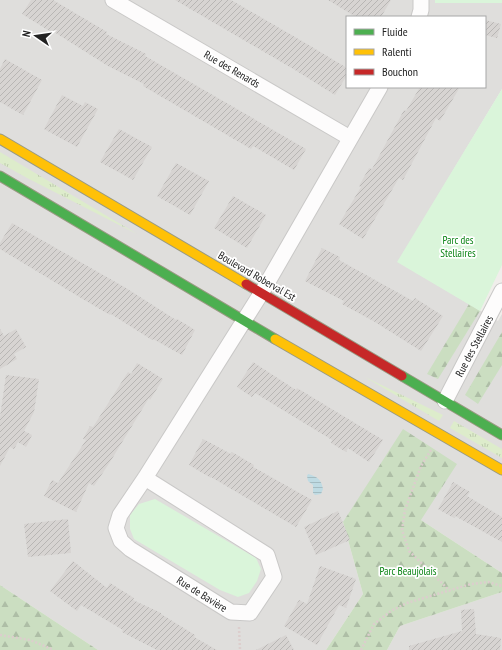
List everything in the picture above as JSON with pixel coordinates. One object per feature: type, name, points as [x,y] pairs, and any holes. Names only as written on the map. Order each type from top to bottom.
[{"type":"street","name":"Rue des Renards","points":[[113,0],[350,138]]},
{"type":"street","points":[[418,16],[421,10],[421,0]]},
{"type":"street","points":[[262,292],[379,88]]},
{"type":"street","name":"Boulevard Roberval Est","points":[[0,139],[262,292],[502,435]]},
{"type":"street","points":[[0,176],[244,321],[502,470]]},
{"type":"street","name":"Rue des Stellaires","points":[[444,401],[502,291]]},
{"type":"street","name":"Rue de Bavière","points":[[145,478],[267,554],[274,577],[250,613],[231,612],[130,549],[121,541],[116,528],[120,515],[145,478],[262,292]]},
{"type":"path","points":[[441,434],[421,466],[405,510],[402,530],[409,551],[450,591]]},
{"type":"path","points":[[361,650],[374,624],[391,611],[407,603],[471,584],[488,582],[502,586]]},
{"type":"path","points":[[238,612],[240,650]]},
{"type":"path","points":[[0,635],[30,640],[54,650]]},
{"type":"shaded area","points":[[0,0],[435,0],[436,3],[502,3],[502,89],[398,262],[498,321],[502,314],[502,573],[421,520],[343,522],[363,594],[326,650],[98,650],[0,585]]},
{"type":"shaded area","points":[[502,592],[502,650],[387,650],[400,626]]},
{"type":"green space","points":[[435,0],[502,0],[502,3],[435,3]]},
{"type":"green space","name":"Parc des Stellaires","points":[[502,89],[502,265],[480,311],[397,262]]},
{"type":"green space","points":[[0,152],[137,234],[0,163]]},
{"type":"green space","points":[[469,304],[480,311],[438,379],[427,374]]},
{"type":"green space","points":[[502,332],[502,365],[478,404],[465,395]]},
{"type":"green space","points":[[365,377],[443,415],[439,421]]},
{"type":"green space","points":[[454,421],[502,449],[502,458],[450,428]]},
{"type":"green space","name":"Parc Beaujolais","points":[[403,429],[457,464],[421,520],[502,573],[502,592],[400,626],[387,650],[326,650],[363,594],[343,522]]},
{"type":"green space","points":[[155,499],[256,558],[261,569],[257,581],[249,593],[238,597],[220,590],[134,539],[130,529],[130,515],[139,504]]},
{"type":"green space","points":[[0,585],[98,650],[0,650]]},
{"type":"water","points":[[308,474],[317,477],[320,481],[323,489],[321,494],[315,495],[313,493],[313,485],[308,481]]},
{"type":"building","points":[[31,0],[53,0],[107,32],[106,34],[146,54],[145,56],[306,149],[294,170],[253,146],[251,149],[143,86],[144,84],[108,66],[51,30],[51,32],[22,14]]},
{"type":"building","points":[[175,0],[231,0],[346,67],[346,77],[335,95]]},
{"type":"building","points":[[328,0],[391,0],[382,16],[354,16]]},
{"type":"building","points":[[486,20],[501,24],[497,38],[486,35]]},
{"type":"building","points":[[5,59],[42,80],[23,115],[0,102],[0,69]]},
{"type":"building","points":[[419,88],[459,88],[440,121],[436,118],[403,180],[399,178],[363,239],[339,224],[361,187],[359,186],[369,168],[372,169],[404,110],[406,111]]},
{"type":"building","points":[[62,95],[83,106],[85,102],[98,109],[77,147],[44,129]]},
{"type":"building","points":[[119,129],[152,147],[133,180],[100,162]]},
{"type":"building","points":[[176,163],[209,181],[190,215],[157,196]]},
{"type":"building","points":[[233,196],[266,215],[247,248],[214,228]]},
{"type":"building","points":[[12,223],[126,288],[176,320],[177,319],[195,330],[182,355],[153,339],[152,340],[111,314],[110,315],[0,249],[0,243]]},
{"type":"building","points":[[322,248],[340,257],[339,260],[413,301],[415,298],[443,316],[421,351],[375,322],[342,304],[344,301],[305,281]]},
{"type":"building","points":[[0,329],[4,336],[16,329],[26,347],[14,354],[17,359],[0,369]]},
{"type":"building","points":[[253,362],[296,390],[297,388],[383,440],[369,462],[348,448],[346,452],[331,443],[332,440],[255,393],[252,397],[237,387]]},
{"type":"building","points":[[137,363],[163,379],[150,400],[149,398],[94,486],[89,483],[76,512],[44,496],[52,480],[58,483],[86,440],[83,439],[90,426],[93,427],[128,372],[131,374]]},
{"type":"building","points":[[6,375],[39,379],[34,412],[24,431],[32,435],[26,447],[18,442],[14,449],[10,447],[0,466],[0,417]]},
{"type":"building","points":[[203,439],[231,454],[232,452],[254,465],[253,467],[312,500],[296,527],[189,465]]},
{"type":"building","points":[[453,482],[470,492],[467,496],[502,517],[502,542],[455,516],[454,518],[438,509]]},
{"type":"building","points":[[338,511],[350,540],[316,555],[304,527]]},
{"type":"building","points":[[68,519],[71,553],[28,557],[24,524]]},
{"type":"building","points":[[73,561],[107,588],[110,583],[134,598],[133,600],[161,613],[195,635],[194,637],[217,650],[157,650],[122,632],[123,630],[81,605],[77,611],[50,591]]},
{"type":"building","points":[[320,566],[356,579],[346,608],[339,605],[317,645],[284,626],[299,600],[307,604]]},
{"type":"building","points":[[474,609],[476,634],[501,638],[500,650],[409,650],[409,646],[462,631],[461,610]]},
{"type":"building","points":[[286,635],[294,650],[256,650]]},
{"type":"traffic: fast","points":[[0,176],[275,339]]},
{"type":"traffic: fast","points":[[402,376],[502,435]]},
{"type":"traffic: slow","points":[[0,139],[246,284]]},
{"type":"traffic: slow","points":[[275,339],[502,470]]},
{"type":"traffic: jam","points":[[246,284],[402,376]]}]
